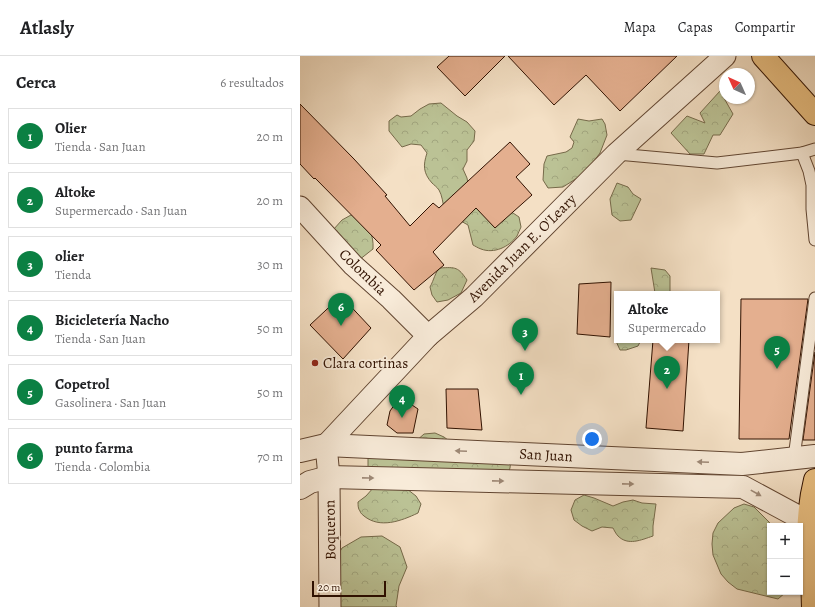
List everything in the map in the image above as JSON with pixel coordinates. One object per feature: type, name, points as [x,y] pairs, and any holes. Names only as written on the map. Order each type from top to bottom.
[{"type":"highway","points":[[763,56],[815,114]]},
{"type":"highway","points":[[813,607],[813,581],[809,550],[808,522],[815,480]]},
{"type":"street","name":"Avenida Juan E. O'Leary","points":[[326,445],[428,336],[474,297],[616,154],[725,56]]},
{"type":"street","name":"Colombia","points":[[300,207],[353,265],[391,299],[428,336]]},
{"type":"street","name":"San Juan","points":[[300,451],[326,445],[742,464],[805,457]]},
{"type":"street","name":"Boqueron","points":[[326,445],[329,477],[330,607]]},
{"type":"street","name":"San Juan","points":[[329,477],[744,486],[808,522]]},
{"type":"street","points":[[300,488],[310,482],[329,477]]},
{"type":"lane","points":[[616,154],[717,164],[802,153],[815,148]]},
{"type":"lane","points":[[802,153],[809,171],[812,185],[812,210],[815,240]]},
{"type":"lane","points":[[805,457],[815,298]]},
{"type":"green space","points":[[719,92],[719,104],[727,104],[733,114],[720,135],[713,135],[704,154],[690,154],[671,133],[687,116],[705,123],[700,113]]},
{"type":"green space","points":[[441,103],[467,122],[475,131],[474,141],[467,150],[467,161],[463,169],[467,178],[469,189],[519,217],[521,227],[517,236],[506,246],[491,251],[480,249],[473,245],[468,225],[444,209],[440,192],[425,172],[424,165],[427,153],[421,145],[411,144],[402,147],[389,131],[389,121],[397,115],[401,117],[411,116],[429,104]]},
{"type":"green space","points":[[578,119],[589,121],[602,119],[605,124],[607,135],[600,153],[585,173],[563,187],[548,188],[543,180],[544,164],[547,156],[566,152],[572,148],[574,142],[570,137]]},
{"type":"green space","points":[[617,183],[628,187],[633,194],[641,199],[631,220],[620,221],[612,215],[610,199]]},
{"type":"green space","points":[[351,215],[360,215],[366,223],[373,239],[373,249],[359,260],[333,230],[342,220]]},
{"type":"green space","points":[[440,268],[453,268],[459,270],[467,280],[461,293],[448,300],[437,302],[432,295],[430,287]]},
{"type":"green space","points":[[651,268],[665,270],[670,276],[670,291],[655,291]]},
{"type":"green space","points":[[617,343],[640,343],[638,346],[626,350],[620,350]]},
{"type":"green space","points":[[435,433],[444,437],[453,444],[511,458],[510,468],[506,478],[407,489],[416,496],[421,504],[418,513],[405,519],[384,523],[370,520],[364,516],[358,507],[358,502],[374,487],[368,467],[368,457],[415,442],[424,434]]},
{"type":"green space","points":[[584,495],[613,506],[633,500],[642,503],[656,504],[653,536],[635,541],[626,541],[617,535],[613,528],[602,527],[592,531],[582,526],[574,520],[571,510],[575,500]]},
{"type":"green space","points":[[744,504],[754,507],[770,523],[767,523],[767,595],[783,595],[778,599],[737,589],[721,574],[713,555],[713,533],[718,523],[734,508]]},
{"type":"green space","points":[[382,536],[400,547],[407,567],[399,586],[397,607],[323,607],[330,569],[342,548],[361,537]]},
{"type":"building","points":[[449,56],[505,56],[465,96],[437,67]]},
{"type":"building","points":[[508,56],[677,56],[620,111],[586,75],[554,105]]},
{"type":"building","points":[[300,104],[387,195],[385,196],[410,226],[433,203],[439,208],[510,142],[530,164],[516,177],[532,195],[495,228],[476,208],[433,252],[444,265],[414,290],[376,250],[381,245],[300,164]]},
{"type":"building","points":[[611,282],[610,337],[577,334],[579,284]]},
{"type":"building","points":[[341,296],[371,328],[343,359],[310,325]]},
{"type":"building","points":[[741,299],[808,299],[789,439],[739,439]]},
{"type":"building","points":[[653,343],[689,343],[683,431],[646,428]]},
{"type":"building","points":[[815,352],[815,440],[803,440]]},
{"type":"building","points":[[446,389],[478,389],[482,430],[447,428]]},
{"type":"building","points":[[400,397],[418,409],[413,433],[397,433],[387,425],[390,411]]},
{"type":"place","name":"punto farma","points":[[341,326]]},
{"type":"place","name":"olier","points":[[525,351]]},
{"type":"place","name":"Clara cortinas","points":[[315,363]]},
{"type":"place","name":"Copetrol","points":[[777,369]]},
{"type":"place","name":"Altoke","points":[[667,389]]},
{"type":"place","name":"Olier","points":[[521,395]]},
{"type":"place","name":"Bicicletería Nacho","points":[[402,418]]}]
